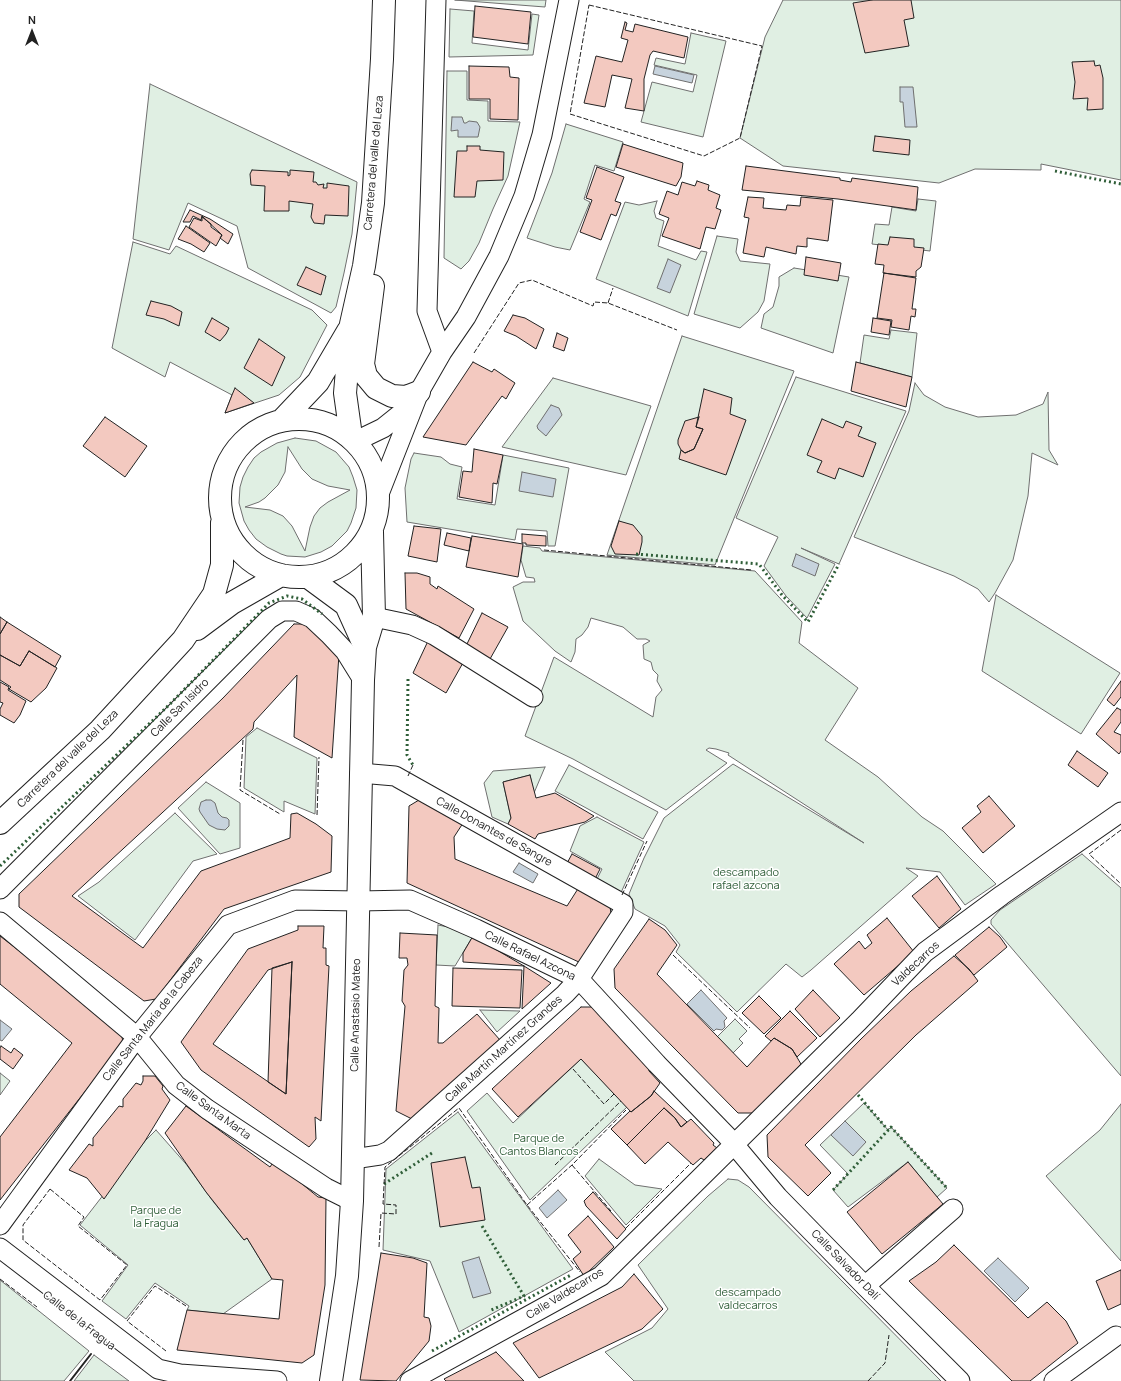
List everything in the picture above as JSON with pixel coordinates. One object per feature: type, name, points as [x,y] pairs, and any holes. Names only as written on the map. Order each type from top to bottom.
[{"type":"main road","name":"Carretera del valle del Leza","points":[[351,324],[364,266],[373,203],[384,0]]},
{"type":"main road","points":[[373,203],[375,268],[363,364],[366,376],[376,388],[392,396],[416,398]]},
{"type":"main road","points":[[283,420],[318,382],[351,324]]},
{"type":"main road","points":[[351,324],[345,393],[353,439]]},
{"type":"main road","points":[[183,640],[214,594],[222,565],[222,518],[220,492],[226,467],[239,445],[259,428],[283,420],[307,418],[330,424],[353,439],[366,456],[374,473],[379,494],[378,513],[372,532],[352,558],[334,569],[308,577],[281,575],[260,567],[243,554],[230,538],[222,518]]},
{"type":"main road","points":[[365,647],[374,617],[372,532]]},
{"type":"main road","points":[[183,640],[232,603],[281,575]]},
{"type":"main road","points":[[308,577],[346,605],[365,647]]},
{"type":"main road","name":"Carretera del valle del Leza","points":[[0,823],[100,730],[183,640]]},
{"type":"main road","name":"Calle Anastasio Mateo","points":[[331,1381],[347,1276],[352,1201],[359,901],[360,773],[365,647]]},
{"type":"street","points":[[436,0],[427,311],[442,352]]},
{"type":"street","points":[[379,494],[416,398],[442,352],[466,317],[499,256],[524,196],[542,135],[569,0]]},
{"type":"street","points":[[353,439],[383,428],[416,398]]},
{"type":"street","name":"Calle San Isidro","points":[[0,889],[269,619],[282,611],[296,611],[312,618],[345,651],[363,680]]},
{"type":"street","points":[[374,617],[412,625],[434,635],[533,697]]},
{"type":"street","name":"Calle Donantes de Sangre","points":[[360,773],[395,776],[623,904]]},
{"type":"street","name":"Valdecarros","points":[[733,1144],[859,1021],[925,952],[1002,895],[1121,812]]},
{"type":"street","name":"Calle Santa María de la Cabeza","points":[[0,1224],[137,1037],[228,924],[295,900],[359,901]]},
{"type":"street","name":"Calle Rafael Azcona","points":[[359,901],[410,900],[476,929],[579,979],[733,1144]]},
{"type":"street","name":"Calle Martín Martínez Grandes","points":[[353,1159],[375,1156],[389,1151],[579,979],[623,912],[623,904]]},
{"type":"street","name":"Calle Santa Marta","points":[[0,922],[137,1037],[176,1085],[207,1109],[326,1188],[352,1201]]},
{"type":"street","name":"Calle Salvador Dalí","points":[[733,1144],[778,1197],[960,1381]]},
{"type":"street","name":"Calle Valdecarros","points":[[410,1381],[601,1276],[733,1144]]},
{"type":"street","points":[[865,1286],[953,1209]]},
{"type":"street","points":[[0,1248],[158,1369],[180,1374],[276,1381]]},
{"type":"street","name":"Calle de la Fragua","points":[[0,1259],[144,1373],[160,1381]]},
{"type":"street","points":[[1054,1381],[1116,1336]]},
{"type":"green space","points":[[455,0],[546,0],[545,7]]},
{"type":"green space","points":[[783,0],[1121,0],[1121,180],[1041,164],[1041,170],[975,169],[939,183],[783,166],[740,138],[765,37]]},
{"type":"green space","points":[[450,9],[474,11],[472,43],[528,50],[532,14],[539,15],[533,55],[449,57]]},
{"type":"green space","points":[[691,33],[726,41],[703,137],[641,122],[652,82],[693,92],[697,75],[654,65],[656,58],[685,64]]},
{"type":"green space","points":[[447,71],[467,71],[467,100],[488,101],[488,121],[520,122],[508,176],[479,243],[469,261],[461,269],[444,258]]},
{"type":"green space","points":[[150,84],[357,182],[352,234],[336,307],[331,313],[248,268],[237,226],[188,203],[169,250],[133,239]]},
{"type":"green space","points":[[566,124],[623,142],[614,171],[595,165],[584,199],[590,202],[570,250],[527,238],[552,173]]},
{"type":"green space","points":[[918,199],[936,201],[930,251],[872,244],[875,224],[889,225],[892,207],[916,211]]},
{"type":"green space","points":[[657,201],[654,211],[656,218],[664,221],[658,246],[696,260],[701,251],[707,252],[688,316],[596,279],[625,202],[639,205]]},
{"type":"green space","points":[[717,236],[738,239],[736,252],[740,261],[770,264],[764,301],[758,312],[740,328],[694,314]]},
{"type":"green space","points":[[133,242],[170,254],[176,246],[312,310],[327,325],[300,377],[279,395],[225,413],[232,395],[170,362],[165,377],[112,348]]},
{"type":"green space","points":[[794,268],[849,277],[833,353],[761,328],[764,314],[773,307],[779,286],[779,277]]},
{"type":"green space","points":[[891,330],[917,333],[912,377],[860,363],[864,335],[889,339]]},
{"type":"green space","points":[[682,336],[794,371],[715,565],[607,555]]},
{"type":"green space","points":[[796,377],[906,411],[839,564],[801,548],[835,564],[807,618],[786,596],[764,566],[778,537],[736,518]]},
{"type":"green space","points":[[553,378],[651,406],[626,475],[502,447]]},
{"type":"green space","points":[[915,383],[924,395],[945,407],[978,417],[1016,415],[1043,404],[1048,392],[1049,450],[1058,465],[1032,453],[1028,496],[1013,560],[989,602],[978,589],[954,576],[854,537],[909,411]]},
{"type":"green space","points":[[295,438],[316,441],[336,452],[349,467],[357,490],[356,508],[347,531],[332,546],[321,552],[305,557],[287,556],[281,554],[267,547],[256,539],[244,521],[239,503],[240,487],[243,477],[254,458],[261,452],[277,443]],"holes":[[[288,447],[302,469],[312,479],[328,486],[350,490],[328,502],[320,508],[314,516],[305,551],[292,526],[283,516],[270,510],[245,507],[259,502],[278,485],[285,472]]]},
{"type":"green space","points":[[414,453],[441,457],[450,464],[462,467],[457,499],[495,505],[503,455],[569,468],[555,546],[548,546],[547,531],[517,529],[515,540],[407,522],[405,488],[411,459]]},
{"type":"green space","name":"descampado rafael azcona","points":[[523,546],[540,548],[542,551],[755,571],[802,622],[799,643],[858,688],[825,740],[878,777],[922,817],[943,831],[996,884],[965,905],[940,872],[906,868],[918,876],[811,970],[802,977],[786,964],[737,1012],[676,952],[680,945],[665,926],[635,909],[629,894],[644,858],[664,818],[733,764],[864,843],[728,755],[729,753],[709,748],[706,750],[727,763],[666,810],[573,759],[525,736],[554,657],[653,717],[656,697],[662,690],[657,681],[658,675],[653,670],[651,662],[644,659],[643,645],[650,641],[646,639],[637,639],[623,627],[591,618],[588,627],[582,635],[576,639],[575,652],[571,662],[555,651],[523,621],[513,587],[523,582],[535,582],[534,578],[526,577],[521,560]]},
{"type":"green space","points":[[996,595],[1120,673],[1081,734],[982,671]]},
{"type":"green space","points":[[257,728],[317,758],[315,814],[284,801],[284,812],[244,788],[246,737]]},
{"type":"green space","points":[[569,765],[658,812],[643,839],[555,791]]},
{"type":"green space","points":[[545,767],[534,793],[530,775],[503,782],[511,818],[508,824],[492,817],[484,783],[493,771]]},
{"type":"green space","points":[[206,782],[240,803],[240,848],[220,854],[178,808]]},
{"type":"green space","points":[[175,813],[217,854],[193,861],[135,940],[78,896],[99,882]]},
{"type":"green space","points":[[597,817],[644,842],[619,897],[595,883],[602,869],[570,851],[580,826]]},
{"type":"green space","points":[[1082,854],[1121,888],[1121,1076],[991,924],[991,920],[1000,910]]},
{"type":"green space","points":[[438,925],[458,929],[473,936],[455,966],[436,965]]},
{"type":"green space","points":[[480,1010],[520,1011],[497,1032]]},
{"type":"green space","points":[[735,1019],[747,1031],[739,1039],[743,1043],[733,1053],[717,1037]]},
{"type":"green space","name":"Parque de Cantos Blancos","points":[[581,1059],[627,1107],[530,1200],[467,1111],[487,1093],[513,1123]]},
{"type":"green space","points":[[0,1073],[10,1081],[0,1095]]},
{"type":"green space","points":[[864,1103],[888,1130],[891,1127],[947,1188],[937,1197],[908,1162],[848,1207],[833,1190],[848,1174],[820,1145]]},
{"type":"green space","points":[[1121,1104],[1121,1261],[1046,1176],[1100,1130]]},
{"type":"green space","points":[[458,1112],[573,1269],[459,1332],[430,1261],[383,1250],[386,1169]]},
{"type":"green space","name":"Parque de la Fragua","points":[[156,1130],[186,1164],[244,1240],[247,1238],[272,1279],[223,1314],[187,1310],[189,1306],[155,1283],[126,1319],[102,1301],[128,1265],[80,1225],[145,1141]]},
{"type":"green space","points":[[599,1159],[635,1185],[662,1189],[626,1225],[585,1176]]},
{"type":"green space","name":"descampado valdecarros","points":[[728,1179],[738,1180],[749,1187],[941,1381],[634,1381],[605,1352],[652,1328],[668,1309],[638,1265],[708,1196]]},
{"type":"green space","points":[[0,1280],[89,1351],[64,1381],[0,1381]]},
{"type":"green space","points":[[94,1355],[129,1381],[74,1381]]},
{"type":"shaded area","points":[[655,66],[694,75],[692,83],[653,74]]},
{"type":"shaded area","points":[[900,87],[913,87],[917,127],[905,127],[903,102],[900,102]]},
{"type":"shaded area","points":[[452,117],[462,117],[464,123],[469,121],[477,122],[480,127],[478,137],[458,137],[458,130],[451,131]]},
{"type":"shaded area","points":[[668,259],[681,265],[670,293],[657,288]]},
{"type":"shaded area","points":[[551,405],[559,408],[562,415],[546,436],[538,429],[537,426]]},
{"type":"shaded area","points":[[522,472],[556,479],[553,497],[519,491]]},
{"type":"shaded area","points":[[796,554],[819,564],[815,576],[792,566]]},
{"type":"shaded area","points":[[211,800],[215,803],[218,813],[222,817],[229,820],[229,826],[225,830],[217,829],[209,825],[200,812],[199,809],[201,802]]},
{"type":"shaded area","points":[[519,863],[538,874],[533,883],[513,872]]},
{"type":"shaded area","points":[[701,990],[727,1018],[724,1021],[725,1027],[722,1030],[716,1029],[714,1031],[687,1004]]},
{"type":"shaded area","points":[[0,1020],[12,1029],[2,1041],[0,1040]]},
{"type":"shaded area","points":[[845,1121],[866,1142],[853,1156],[831,1135]]},
{"type":"shaded area","points":[[558,1190],[567,1200],[547,1218],[539,1208]]},
{"type":"shaded area","points":[[479,1257],[491,1293],[473,1298],[462,1262]]},
{"type":"shaded area","points":[[998,1258],[1029,1288],[1015,1302],[984,1271]]},
{"type":"building","points":[[872,0],[911,0],[914,18],[904,20],[909,46],[865,53],[853,3]]},
{"type":"building","points":[[475,6],[531,12],[528,44],[473,37]]},
{"type":"building","points":[[625,22],[627,23],[625,30],[633,32],[635,24],[688,37],[684,58],[653,51],[650,55],[644,79],[644,111],[625,108],[632,79],[612,75],[605,107],[584,103],[596,56],[622,62],[628,40],[621,38]]},
{"type":"building","points":[[1094,61],[1095,66],[1100,65],[1103,78],[1103,109],[1087,110],[1088,98],[1073,99],[1075,82],[1072,62]]},
{"type":"building","points":[[469,66],[509,67],[510,77],[519,78],[518,120],[490,119],[490,99],[469,99]]},
{"type":"building","points":[[875,136],[910,140],[909,155],[873,151]]},
{"type":"building","points":[[623,144],[683,163],[681,177],[676,186],[616,167]]},
{"type":"building","points":[[467,146],[480,146],[480,150],[504,152],[503,180],[477,181],[475,197],[454,197],[457,151],[467,151]]},
{"type":"building","points":[[746,166],[840,178],[840,180],[851,182],[852,178],[918,187],[916,210],[838,199],[742,190]]},
{"type":"building","points":[[597,167],[624,177],[615,201],[621,203],[616,216],[611,214],[601,240],[580,232],[592,200],[586,198]]},
{"type":"building","points":[[252,170],[288,172],[288,176],[290,175],[290,170],[314,172],[313,182],[316,182],[318,185],[324,184],[323,188],[327,188],[327,183],[349,186],[348,216],[325,215],[324,224],[314,223],[311,217],[313,204],[289,201],[289,211],[264,211],[265,186],[251,185],[250,174]]},
{"type":"building","points":[[697,181],[709,185],[708,190],[720,195],[716,208],[721,210],[715,229],[706,227],[700,249],[662,236],[669,218],[659,214],[667,191],[678,195],[682,182],[695,186]]},
{"type":"building","points":[[748,197],[764,198],[763,208],[786,210],[787,205],[800,206],[801,197],[833,200],[828,241],[807,238],[807,247],[797,246],[796,254],[766,247],[764,257],[743,253],[749,218],[744,217]]},
{"type":"building","points":[[190,210],[210,219],[233,234],[228,244],[220,238],[222,235],[202,216],[201,220],[193,216],[190,222],[183,222]]},
{"type":"building","points":[[202,217],[211,224],[211,227],[222,235],[216,246],[189,227],[194,218],[202,221]]},
{"type":"building","points":[[186,226],[210,243],[204,252],[191,244],[178,239]]},
{"type":"building","points":[[890,237],[914,239],[914,247],[924,248],[921,267],[916,271],[916,277],[883,273],[884,265],[875,264],[878,244],[888,245]]},
{"type":"building","points":[[806,257],[841,263],[838,281],[804,275]]},
{"type":"building","points":[[306,267],[326,276],[321,295],[297,285]]},
{"type":"building","points":[[884,273],[916,278],[912,309],[916,309],[915,317],[911,316],[909,330],[891,327],[892,320],[877,318]]},
{"type":"building","points":[[151,301],[171,306],[182,312],[179,326],[164,319],[146,315]]},
{"type":"building","points":[[513,315],[525,318],[544,329],[536,349],[516,336],[504,331]]},
{"type":"building","points":[[212,318],[229,328],[220,341],[205,332]]},
{"type":"building","points":[[873,318],[891,321],[889,335],[871,332]]},
{"type":"building","points":[[557,333],[568,338],[564,351],[553,347]]},
{"type":"building","points":[[259,339],[285,357],[272,386],[244,368]]},
{"type":"building","points":[[473,362],[492,372],[494,369],[515,383],[506,399],[502,396],[466,445],[423,437]]},
{"type":"building","points":[[856,362],[912,377],[906,407],[851,391]]},
{"type":"building","points":[[235,388],[254,403],[225,413],[232,395]]},
{"type":"building","points":[[704,389],[732,398],[730,414],[746,420],[726,475],[679,459],[681,450],[685,453],[694,449],[703,429],[696,427]]},
{"type":"building","points":[[105,417],[147,446],[125,477],[83,446]]},
{"type":"building","points":[[699,417],[696,427],[703,429],[694,449],[685,453],[681,450],[678,440],[685,421]]},
{"type":"building","points":[[822,419],[843,428],[846,421],[862,427],[858,436],[876,443],[863,477],[839,468],[835,479],[817,472],[822,461],[807,455]]},
{"type":"building","points":[[474,449],[503,455],[497,484],[493,483],[492,503],[459,497],[463,471],[472,472]]},
{"type":"building","points":[[619,521],[633,525],[642,536],[639,555],[615,554],[611,546]]},
{"type":"building","points":[[414,526],[441,529],[437,562],[408,556]]},
{"type":"building","points":[[447,533],[471,538],[469,551],[444,545]]},
{"type":"building","points":[[522,534],[546,536],[546,546],[526,545],[526,543],[522,543]]},
{"type":"building","points":[[472,536],[523,544],[518,577],[466,567]]},
{"type":"building","points":[[405,573],[417,573],[430,577],[430,584],[437,589],[438,586],[474,609],[459,638],[406,609]]},
{"type":"building","points":[[482,613],[508,627],[490,659],[466,646]]},
{"type":"building","points":[[0,617],[7,622],[0,634]]},
{"type":"building","points":[[7,622],[61,656],[55,667],[29,651],[20,666],[0,655],[0,634]]},
{"type":"building","points":[[294,624],[306,624],[339,654],[332,758],[294,737],[297,675],[254,722],[253,729],[72,896],[143,948],[201,871],[290,838],[291,814],[297,813],[316,824],[332,836],[331,872],[224,909],[156,999],[144,1001],[19,907],[19,894],[223,698]]},
{"type":"building","points":[[428,641],[464,661],[446,693],[413,673]]},
{"type":"building","points":[[29,651],[57,668],[46,688],[31,702],[9,689],[11,687],[0,680],[0,655],[20,666]]},
{"type":"building","points":[[1121,681],[1121,697],[1114,706],[1107,700]]},
{"type":"building","points":[[0,682],[9,687],[8,690],[26,701],[20,715],[14,723],[0,715],[0,709],[3,703],[0,702]]},
{"type":"building","points":[[1117,708],[1121,710],[1121,722],[1114,732],[1121,735],[1121,751],[1119,754],[1096,734]]},
{"type":"building","points":[[1077,751],[1108,773],[1098,787],[1068,765]]},
{"type":"building","points":[[530,775],[536,798],[555,793],[594,816],[585,822],[538,834],[535,839],[508,824],[511,818],[503,782]]},
{"type":"building","points":[[989,796],[1015,826],[983,853],[962,828],[981,812],[977,806]]},
{"type":"building","points":[[424,797],[465,820],[454,837],[455,859],[567,906],[581,884],[609,900],[612,920],[581,963],[407,883],[409,806]]},
{"type":"building","points":[[572,854],[600,869],[593,883],[565,867]]},
{"type":"building","points":[[937,876],[961,909],[939,928],[912,896]]},
{"type":"building","points":[[887,918],[914,952],[864,995],[834,964],[859,941],[865,949],[872,943],[867,935]]},
{"type":"building","points":[[649,919],[665,930],[677,945],[657,974],[747,1067],[774,1038],[792,1049],[801,1064],[756,1113],[738,1113],[615,988],[614,969]]},
{"type":"building","points":[[298,926],[324,926],[323,948],[326,948],[326,965],[329,966],[321,1121],[315,1117],[316,1139],[309,1147],[201,1070],[181,1042],[248,949],[298,930]],"holes":[[[292,962],[286,1094],[213,1044],[268,970]]]},
{"type":"building","points":[[989,927],[1000,937],[1007,947],[974,975],[955,955]]},
{"type":"building","points":[[400,933],[437,935],[435,1006],[439,1008],[438,1043],[443,1043],[477,1014],[500,1040],[414,1120],[396,1111],[405,1006],[402,1001],[404,970],[408,965],[407,958],[399,958]]},
{"type":"building","points":[[0,936],[121,1030],[123,1043],[0,1200],[0,1137],[72,1043],[0,984]]},
{"type":"building","points":[[473,936],[524,966],[463,962],[463,953]]},
{"type":"building","points":[[954,956],[969,969],[978,981],[916,1035],[805,1145],[831,1173],[808,1196],[768,1157],[767,1135],[861,1039],[911,991]]},
{"type":"building","points":[[292,962],[286,1094],[268,1082],[272,968]]},
{"type":"building","points":[[524,966],[551,983],[522,1009]]},
{"type":"building","points":[[453,968],[522,970],[520,1008],[452,1006]]},
{"type":"building","points":[[813,990],[840,1018],[820,1037],[795,1009]]},
{"type":"building","points":[[759,996],[781,1018],[764,1034],[742,1013]]},
{"type":"building","points":[[581,1007],[594,1007],[648,1065],[649,1071],[660,1083],[651,1096],[631,1112],[581,1059],[518,1117],[492,1089]]},
{"type":"building","points":[[790,1011],[817,1038],[797,1057],[792,1049],[774,1038],[771,1041],[765,1036]]},
{"type":"building","points":[[1,1046],[11,1053],[14,1048],[23,1055],[13,1069],[0,1059]]},
{"type":"building","points":[[143,1076],[155,1076],[163,1086],[162,1089],[170,1100],[145,1141],[104,1199],[87,1178],[69,1170],[89,1144],[93,1146],[93,1138],[119,1106],[123,1107],[123,1099],[136,1083],[141,1085]]},
{"type":"building","points":[[654,1091],[687,1122],[681,1127],[675,1118],[664,1108],[627,1145],[611,1129],[630,1111],[631,1112],[651,1096]]},
{"type":"building","points":[[186,1106],[270,1167],[274,1161],[318,1197],[326,1198],[325,1285],[314,1355],[302,1363],[177,1350],[187,1310],[279,1319],[283,1280],[272,1279],[247,1238],[244,1240],[206,1192],[165,1133]]},
{"type":"building","points":[[664,1108],[675,1118],[681,1127],[691,1119],[717,1148],[704,1160],[701,1158],[693,1165],[668,1142],[645,1164],[627,1145]]},
{"type":"building","points":[[465,1157],[472,1188],[480,1187],[485,1220],[440,1227],[431,1163]]},
{"type":"building","points":[[908,1162],[943,1204],[882,1254],[847,1212]]},
{"type":"building","points":[[593,1192],[626,1229],[617,1239],[586,1206],[584,1201]]},
{"type":"building","points":[[588,1216],[614,1247],[584,1276],[573,1259],[581,1252],[568,1235]]},
{"type":"building","points":[[954,1245],[1028,1318],[1047,1302],[1066,1321],[1078,1343],[1030,1381],[1012,1381],[909,1281],[936,1262]]},
{"type":"building","points":[[381,1253],[413,1258],[427,1263],[424,1317],[429,1318],[431,1326],[429,1341],[396,1381],[360,1380]]},
{"type":"building","points":[[1121,1270],[1121,1304],[1108,1310],[1096,1281]]},
{"type":"building","points":[[634,1274],[663,1309],[642,1329],[539,1378],[513,1343],[622,1287]]},
{"type":"building","points":[[496,1352],[524,1381],[446,1381],[444,1379]]},
{"type":"hedge","points":[[1055,171],[1121,184]]},
{"type":"hedge","points":[[636,554],[759,564],[782,595],[808,622],[839,564]]},
{"type":"hedge","points":[[0,866],[170,704],[269,603],[287,596],[302,599],[322,614]]},
{"type":"hedge","points":[[408,679],[407,755],[413,765]]},
{"type":"hedge","points":[[858,1095],[888,1130]]},
{"type":"hedge","points":[[833,1190],[891,1127],[947,1188]]},
{"type":"hedge","points":[[384,1184],[432,1153]]},
{"type":"hedge","points":[[482,1226],[524,1296],[489,1311]]},
{"type":"hedge","points":[[432,1351],[571,1275]]},
{"type":"fence","points":[[589,5],[762,46],[740,138],[704,156],[570,114],[589,5]]},
{"type":"fence","points":[[474,353],[519,283],[532,280],[593,306],[594,302],[608,303],[677,330]]},
{"type":"fence","points":[[608,303],[613,288]]},
{"type":"fence","points":[[544,550],[752,570]]},
{"type":"fence","points":[[243,740],[240,790],[280,814]]},
{"type":"fence","points":[[317,815],[319,757]]},
{"type":"fence","points":[[408,776],[413,765]]},
{"type":"fence","points":[[1121,830],[1089,854],[1121,884]]},
{"type":"fence","points":[[622,895],[647,841]]},
{"type":"fence","points":[[673,955],[750,1028]]},
{"type":"fence","points":[[573,1069],[604,1104],[614,1094]]},
{"type":"fence","points":[[555,1165],[621,1101]]},
{"type":"fence","points":[[379,1247],[381,1213],[396,1214],[396,1205],[383,1204],[385,1167],[459,1108],[527,1205],[580,1272]]},
{"type":"fence","points":[[527,1205],[572,1165],[626,1110]]},
{"type":"fence","points":[[626,1228],[691,1163]]},
{"type":"fence","points":[[572,1165],[611,1211]]},
{"type":"fence","points":[[50,1189],[84,1217],[78,1226],[127,1265],[100,1300],[23,1240],[23,1225],[50,1189]]},
{"type":"fence","points":[[0,1279],[37,1307]]},
{"type":"fence","points":[[166,1351],[127,1321],[155,1286],[186,1306]]},
{"type":"fence","points":[[868,1381],[885,1363],[889,1335]]},
{"type":"wall","points":[[70,1381],[91,1354]]}]
